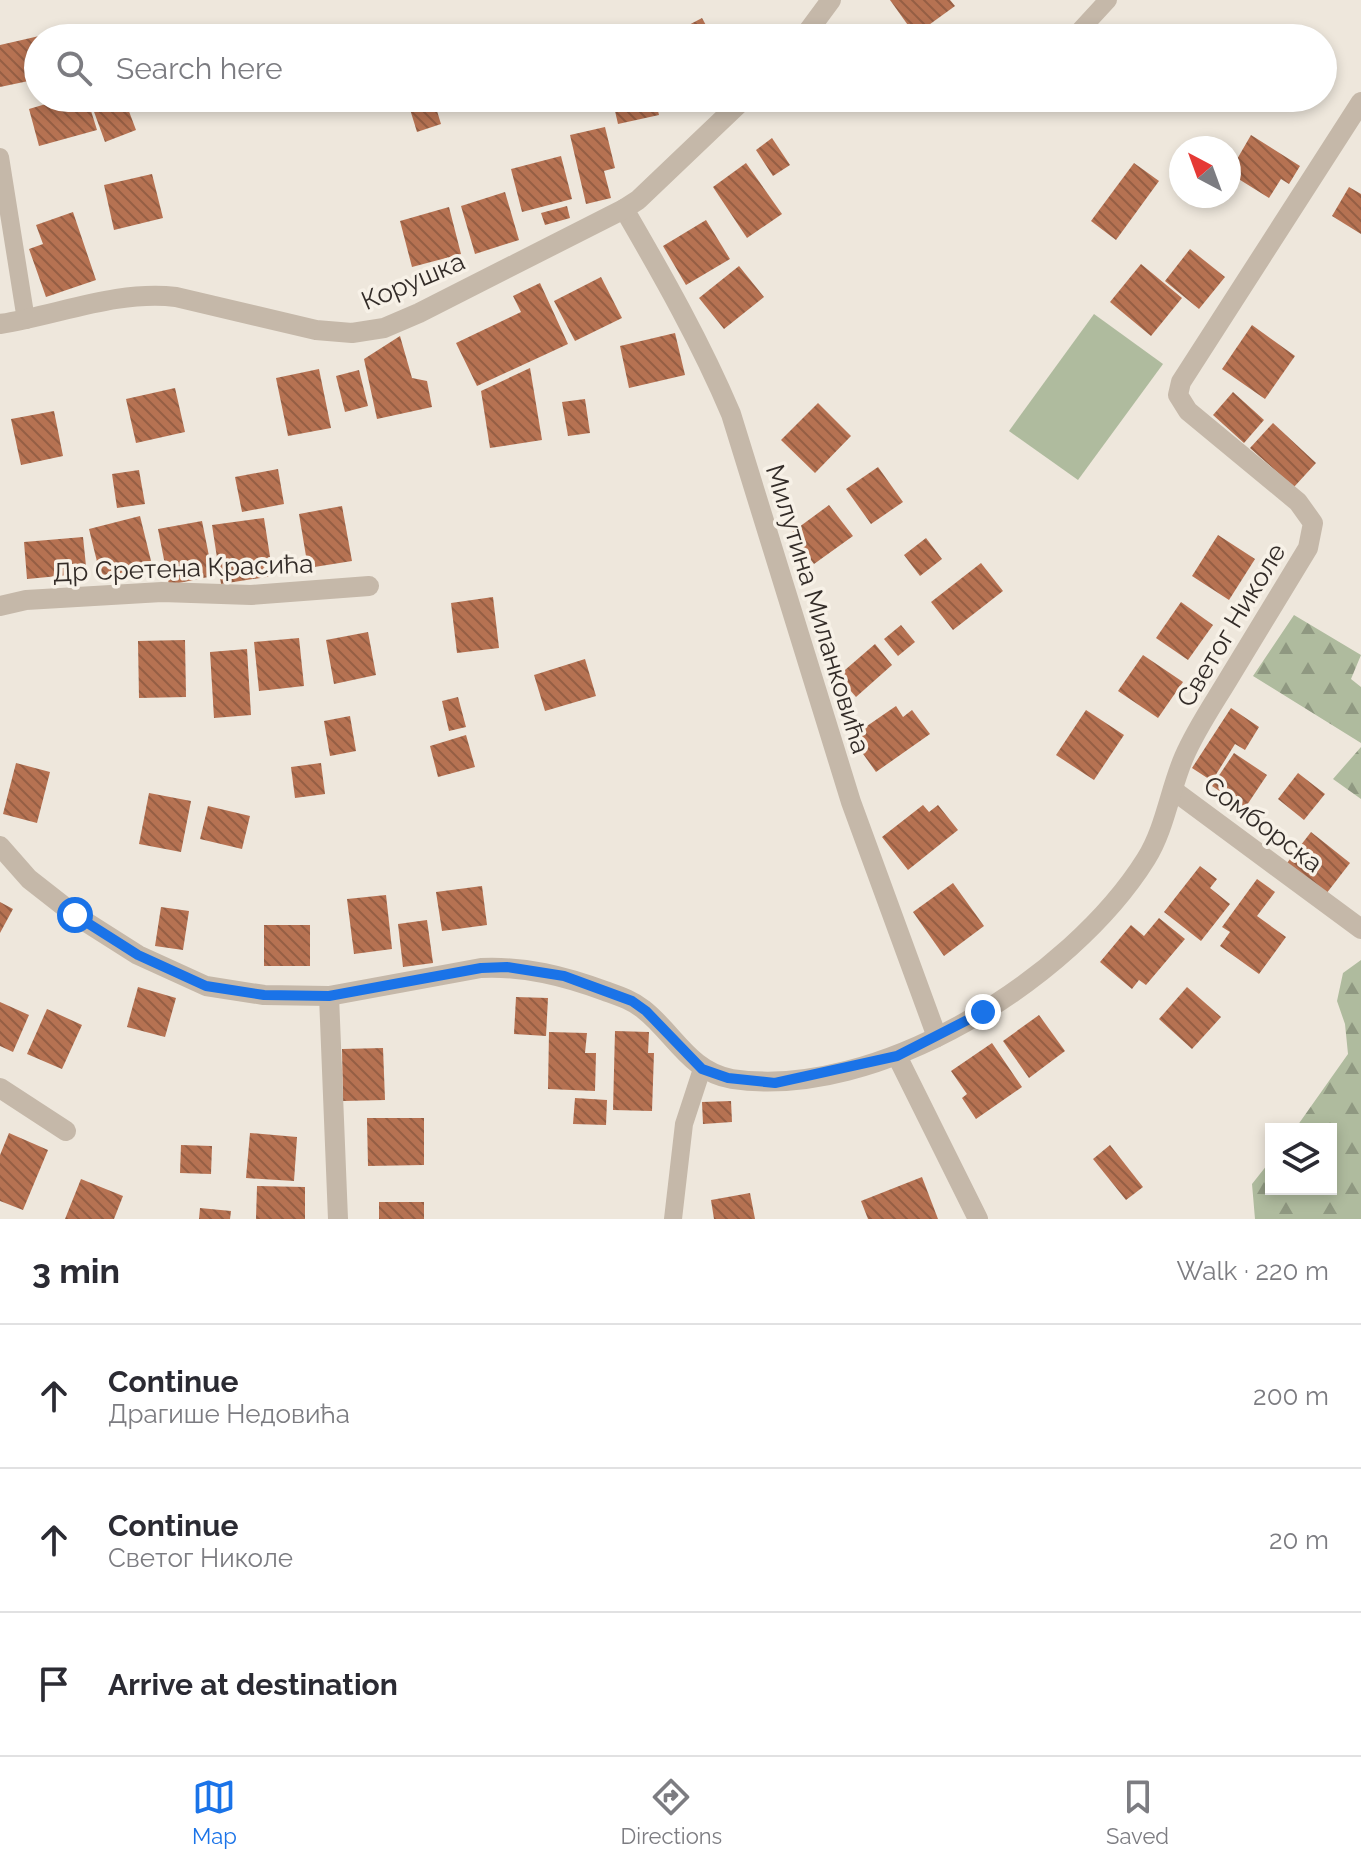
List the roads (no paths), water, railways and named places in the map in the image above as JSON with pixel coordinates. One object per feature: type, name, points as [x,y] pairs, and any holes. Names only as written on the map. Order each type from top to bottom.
[{"type":"street","points":[[813,24],[831,0]]},
{"type":"street","name":"Светог Николе","points":[[702,1069],[728,1078],[775,1083],[897,1056],[937,1037],[983,1012],[1044,970],[1102,917],[1148,857],[1184,756],[1308,548],[1313,523],[1298,502],[1188,411],[1178,395],[1181,382],[1361,102]]},
{"type":"street","name":"Корушка","points":[[0,324],[155,294],[316,330],[352,333],[384,328],[624,209],[638,200],[730,112]]},
{"type":"street","name":"Милутина Миланковића","points":[[624,209],[667,284],[731,414],[851,802],[937,1037]]},
{"type":"street","name":"Др Сретена Красића","points":[[0,606],[26,600],[162,592],[251,595],[369,586]]},
{"type":"street","name":"Сомборска","points":[[1173,790],[1361,929]]},
{"type":"street","points":[[0,846],[29,879],[75,915],[138,955],[206,986],[264,995],[329,996],[481,968],[507,967],[564,976],[632,1001],[646,1011],[702,1069]]},
{"type":"street","points":[[329,996],[338,1219]]},
{"type":"street","points":[[897,1056],[978,1219]]},
{"type":"street","points":[[0,1088],[66,1131]]},
{"type":"lane","points":[[1086,24],[1108,0]]},
{"type":"lane","points":[[0,157],[26,320]]},
{"type":"lane","points":[[673,1219],[684,1124],[702,1069]]}]
